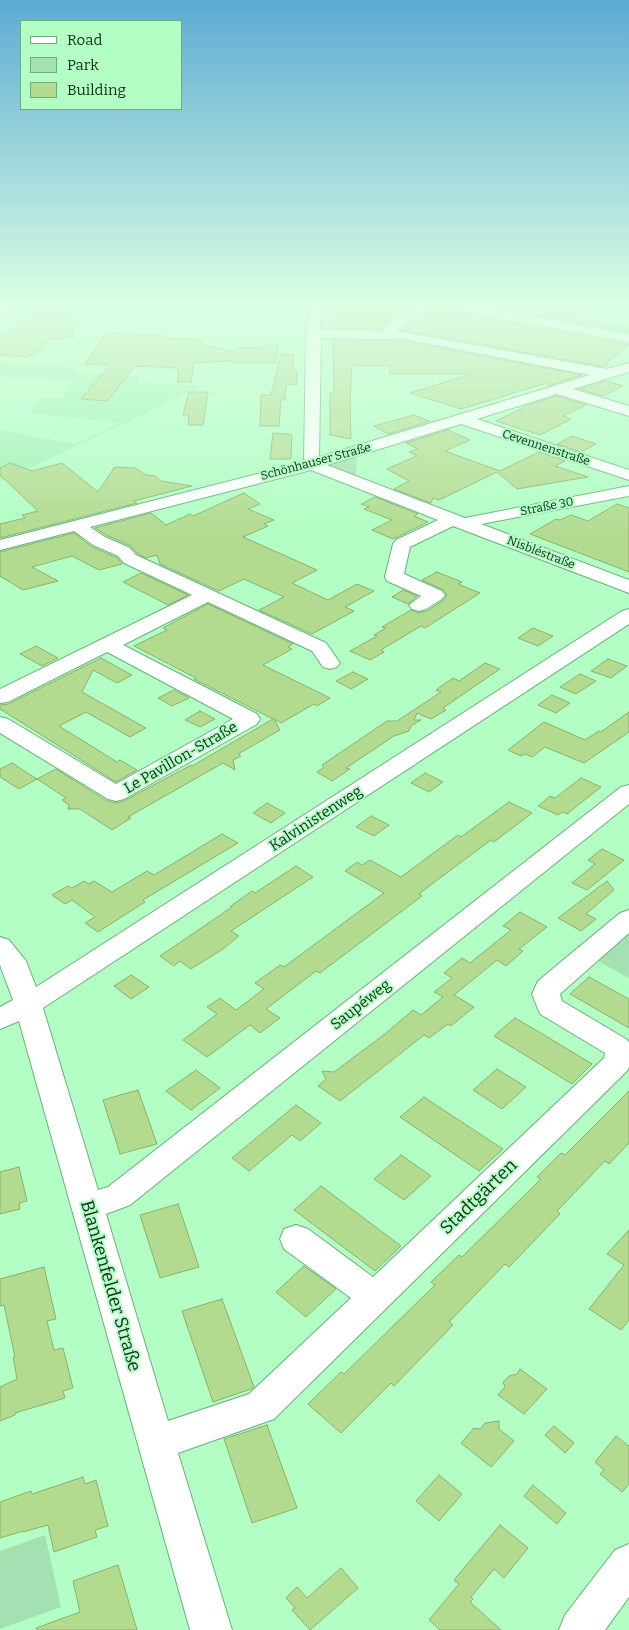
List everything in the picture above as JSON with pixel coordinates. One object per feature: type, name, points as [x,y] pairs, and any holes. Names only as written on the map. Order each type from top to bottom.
[{"type":"street","points":[[312,384],[311,460],[314,464]]},
{"type":"street","name":"Schönhauser Straße","points":[[0,545],[314,464],[359,466],[463,419],[573,384]]},
{"type":"street","points":[[557,389],[629,411]]},
{"type":"street","name":"Cevennenstraße","points":[[463,419],[629,475]]},
{"type":"street","points":[[311,441],[320,440],[354,448],[359,466]]},
{"type":"street","name":"Nisbléstraße","points":[[314,464],[319,468],[359,466],[460,522],[629,586]]},
{"type":"street","name":"Straße 30","points":[[460,522],[629,491]]},
{"type":"street","points":[[419,605],[435,594],[394,577],[402,544],[460,522]]},
{"type":"street","points":[[76,525],[99,541],[124,552],[130,559],[319,647],[330,663]]},
{"type":"street","points":[[0,697],[208,595]]},
{"type":"street","name":"Kalvinistenweg","points":[[0,1019],[48,994],[629,615]]},
{"type":"street","name":"Le Pavillon-Straße","points":[[0,724],[116,794],[249,719],[106,644]]},
{"type":"street","name":"Saupéweg","points":[[87,1207],[119,1196],[629,792]]},
{"type":"street","name":"Stadtgärten","points":[[156,1443],[262,1407],[617,1063],[620,1051],[616,1046],[550,1007],[546,994],[548,988],[629,919]]},
{"type":"street","name":"Blankenfelder Straße","points":[[0,946],[16,968],[28,1003],[211,1630]]},
{"type":"street","points":[[296,1239],[375,1297]]},
{"type":"street","points":[[580,1630],[629,1564]]},
{"type":"shaded area","points":[[75,384],[203,386],[0,482],[0,430],[75,444],[118,423],[30,413],[43,398],[61,399]]},
{"type":"green space","points":[[354,456],[357,457],[356,474],[354,475],[326,466],[327,464]]},
{"type":"green space","points":[[629,928],[629,978],[594,959]]},
{"type":"green space","points":[[45,1535],[61,1607],[0,1629],[0,1551]]},
{"type":"building","points":[[94,384],[121,384],[107,401],[81,399]]},
{"type":"building","points":[[274,384],[286,384],[285,400],[281,400],[279,426],[260,426],[261,395],[271,395]]},
{"type":"building","points":[[334,384],[351,384],[351,439],[330,435],[330,393],[334,393]]},
{"type":"building","points":[[439,384],[543,384],[461,409],[410,393]]},
{"type":"building","points":[[595,384],[623,386],[603,396],[579,389]]},
{"type":"building","points":[[189,392],[208,392],[203,425],[188,425],[189,415],[183,415]]},
{"type":"building","points":[[557,396],[586,405],[563,416],[571,419],[540,435],[496,421],[531,404]]},
{"type":"building","points":[[414,415],[430,421],[388,434],[374,426]]},
{"type":"building","points":[[448,430],[470,440],[445,451],[500,471],[539,452],[565,461],[555,466],[588,477],[517,489],[497,472],[439,500],[433,498],[431,503],[394,489],[409,481],[387,469],[417,456],[409,452],[418,449],[406,443]]},
{"type":"building","points":[[273,433],[292,435],[291,459],[270,459]]},
{"type":"building","points":[[572,436],[596,444],[581,452],[557,444]]},
{"type":"building","points":[[10,463],[32,471],[62,463],[98,492],[114,468],[118,467],[135,468],[146,475],[155,476],[161,481],[192,486],[134,501],[137,503],[0,538],[0,524],[25,518],[22,515],[38,511],[0,475],[0,468]]},
{"type":"building","points":[[244,493],[260,504],[248,509],[274,520],[264,524],[268,526],[243,537],[317,570],[292,583],[328,600],[357,584],[374,591],[345,607],[354,611],[312,634],[259,610],[284,597],[244,579],[219,591],[160,564],[157,555],[146,558],[137,553],[131,546],[95,528],[151,513],[166,525],[190,514],[193,516]]},
{"type":"building","points":[[375,497],[418,514],[414,516],[428,522],[393,539],[372,530],[392,520],[364,509],[369,507],[361,504]]},
{"type":"building","points":[[617,504],[629,508],[629,572],[530,534],[556,519],[560,520],[571,515],[588,521]]},
{"type":"building","points":[[74,533],[92,547],[117,558],[122,564],[99,570],[72,556],[32,567],[58,581],[23,590],[0,576],[0,552]]},
{"type":"building","points":[[437,572],[462,582],[458,584],[480,593],[425,628],[421,626],[381,650],[384,652],[370,660],[350,651],[377,636],[374,635],[386,628],[382,627],[411,610],[418,613],[427,611],[444,600],[447,595],[444,590],[422,580]]},
{"type":"building","points":[[141,573],[188,595],[168,605],[123,582]]},
{"type":"building","points":[[403,590],[417,596],[408,604],[392,597]]},
{"type":"building","points":[[208,604],[293,644],[288,647],[292,649],[263,665],[330,698],[317,706],[314,704],[281,723],[274,719],[280,730],[238,754],[241,756],[233,760],[235,770],[223,763],[128,817],[131,818],[112,830],[80,809],[68,809],[69,805],[62,800],[66,798],[37,779],[56,769],[107,801],[116,803],[124,801],[192,766],[273,719],[134,646],[167,630],[163,628]]},
{"type":"building","points":[[533,628],[553,636],[538,646],[518,638]]},
{"type":"building","points":[[36,646],[58,658],[42,666],[20,654]]},
{"type":"building","points":[[101,658],[132,675],[117,683],[93,670],[82,692],[146,728],[130,737],[86,712],[59,726],[117,762],[120,760],[137,770],[116,782],[0,709],[0,705],[9,704]]},
{"type":"building","points":[[608,659],[627,666],[611,678],[591,671]]},
{"type":"building","points":[[485,663],[500,669],[443,708],[446,710],[431,719],[417,713],[414,720],[421,720],[411,726],[409,731],[394,736],[346,768],[350,769],[332,781],[317,772],[324,767],[322,765],[387,721],[397,721],[441,692],[436,690],[453,678],[459,681]]},
{"type":"building","points":[[353,672],[368,679],[351,689],[336,681]]},
{"type":"building","points":[[580,674],[596,681],[576,694],[560,687]]},
{"type":"building","points":[[174,690],[189,698],[172,706],[158,698]]},
{"type":"building","points":[[552,695],[570,703],[556,713],[538,705]]},
{"type":"building","points":[[200,711],[215,719],[200,727],[185,720]]},
{"type":"building","points":[[629,712],[629,732],[584,763],[545,747],[532,757],[525,754],[521,756],[508,750],[544,722],[585,740],[599,731],[601,732]]},
{"type":"building","points":[[12,763],[37,779],[19,789],[0,777],[0,769]]},
{"type":"building","points":[[425,773],[443,782],[429,792],[411,783]]},
{"type":"building","points":[[581,778],[601,787],[567,814],[563,812],[558,815],[538,806],[550,796],[555,798]]},
{"type":"building","points":[[509,802],[532,813],[494,842],[491,840],[440,878],[419,894],[422,896],[320,973],[316,971],[266,1009],[280,1018],[260,1033],[250,1025],[207,1057],[183,1040],[217,1014],[207,1007],[220,998],[236,1010],[264,989],[255,983],[280,965],[284,967],[384,893],[345,871],[357,862],[362,865],[370,860],[401,877],[458,835],[461,837]]},
{"type":"building","points":[[267,803],[285,813],[271,823],[253,813]]},
{"type":"building","points":[[371,816],[389,825],[374,836],[356,827]]},
{"type":"building","points":[[222,834],[238,843],[143,900],[145,902],[98,932],[85,923],[95,917],[72,900],[65,904],[52,895],[68,886],[72,888],[84,881],[89,884],[94,881],[112,892],[147,871],[154,875]]},
{"type":"building","points":[[602,849],[624,860],[587,890],[572,883],[595,864],[588,860]]},
{"type":"building","points":[[296,866],[313,877],[231,931],[239,936],[223,949],[191,969],[180,961],[174,966],[160,956],[232,907],[252,891],[255,893]]},
{"type":"building","points":[[607,881],[614,890],[586,914],[596,919],[581,931],[558,918]]},
{"type":"building","points":[[520,912],[547,927],[519,949],[523,951],[506,966],[497,960],[454,995],[474,1007],[451,1026],[448,1024],[429,1038],[424,1035],[340,1101],[318,1086],[326,1079],[322,1071],[334,1072],[385,1034],[413,1010],[421,1015],[443,997],[434,992],[452,978],[444,973],[462,958],[470,963],[511,930],[503,926]]},
{"type":"building","points":[[131,975],[149,987],[131,999],[114,986]]},
{"type":"building","points":[[589,977],[629,999],[629,1028],[570,994]]},
{"type":"building","points":[[515,1018],[592,1064],[572,1084],[494,1036]]},
{"type":"building","points":[[497,1069],[526,1087],[502,1109],[473,1090]]},
{"type":"building","points":[[196,1070],[220,1088],[191,1110],[166,1091]]},
{"type":"building","points":[[138,1090],[157,1144],[120,1154],[103,1100]]},
{"type":"building","points":[[629,1091],[629,1143],[609,1164],[605,1161],[557,1211],[560,1214],[509,1267],[505,1264],[449,1322],[453,1325],[394,1386],[391,1383],[341,1433],[308,1404],[341,1372],[344,1374],[435,1285],[431,1282],[459,1255],[462,1257],[541,1179],[537,1177],[561,1153],[565,1155]]},
{"type":"building","points":[[424,1097],[503,1149],[479,1171],[400,1117]]},
{"type":"building","points":[[296,1105],[321,1123],[300,1141],[292,1135],[249,1171],[232,1158]]},
{"type":"building","points":[[401,1155],[431,1176],[404,1200],[374,1179]]},
{"type":"building","points":[[19,1167],[27,1201],[19,1203],[20,1209],[0,1214],[0,1172]]},
{"type":"building","points":[[321,1186],[401,1246],[375,1271],[294,1210]]},
{"type":"building","points":[[178,1204],[199,1267],[160,1278],[140,1215]]},
{"type":"building","points":[[629,1230],[629,1320],[621,1330],[589,1309],[624,1265],[607,1254]]},
{"type":"building","points":[[304,1266],[336,1289],[306,1317],[276,1292]]},
{"type":"building","points":[[44,1267],[56,1319],[47,1321],[54,1350],[63,1348],[73,1388],[63,1391],[65,1398],[15,1413],[15,1415],[0,1421],[0,1387],[17,1379],[13,1357],[15,1357],[4,1305],[0,1306],[0,1279]]},
{"type":"building","points":[[222,1299],[254,1387],[213,1402],[182,1311]]},
{"type":"building","points":[[520,1369],[547,1389],[524,1414],[498,1395],[505,1387],[503,1382],[509,1376],[517,1374]]},
{"type":"building","points":[[499,1421],[499,1429],[514,1441],[491,1467],[461,1443],[474,1428],[480,1429],[485,1423]]},
{"type":"building","points":[[267,1425],[297,1508],[252,1523],[224,1439]]},
{"type":"building","points":[[554,1426],[574,1443],[565,1453],[545,1435]]},
{"type":"building","points":[[616,1436],[629,1446],[629,1484],[622,1492],[600,1474],[604,1470],[595,1462]]},
{"type":"building","points":[[439,1475],[462,1494],[439,1521],[416,1501]]},
{"type":"building","points":[[83,1477],[85,1484],[96,1480],[108,1526],[95,1530],[97,1537],[54,1552],[48,1525],[0,1538],[0,1502],[31,1491],[32,1494]]},
{"type":"building","points":[[533,1485],[566,1513],[557,1524],[524,1496]]},
{"type":"building","points":[[500,1525],[528,1548],[504,1578],[494,1569],[471,1597],[473,1599],[470,1602],[501,1630],[440,1630],[429,1620],[459,1584],[454,1580]]},
{"type":"building","points":[[118,1565],[137,1630],[37,1630],[36,1628],[80,1612],[73,1581]]},
{"type":"building","points":[[341,1568],[358,1588],[310,1630],[292,1610],[295,1608],[286,1598],[297,1587],[307,1598]]}]
